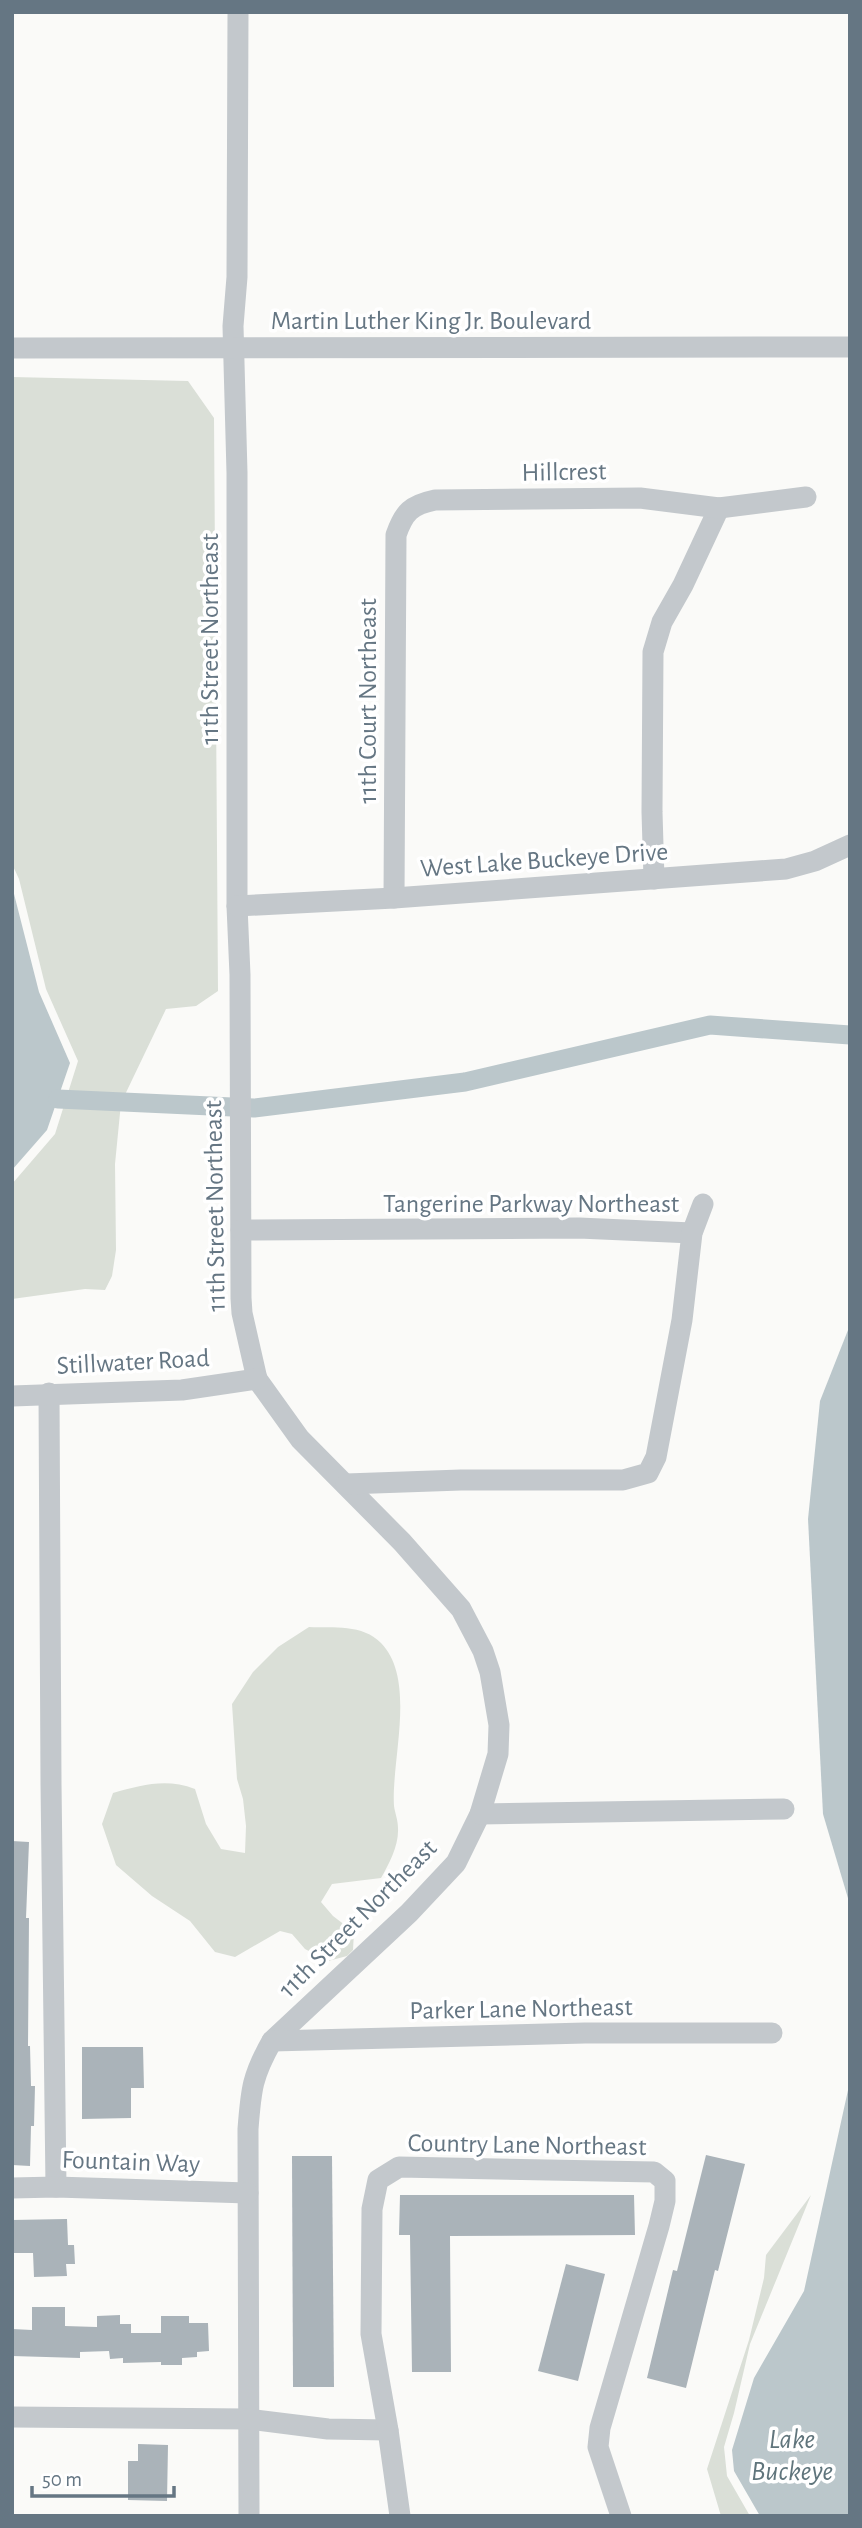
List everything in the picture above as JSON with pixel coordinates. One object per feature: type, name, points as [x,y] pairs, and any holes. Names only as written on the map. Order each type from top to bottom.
[{"type":"street","name":"11th Street Northeast","points":[[238,12],[237,277],[233,348],[237,473],[237,906],[240,975],[242,1313],[257,1379],[300,1439],[346,1484],[461,1609],[483,1651],[495,1694],[499,1725],[498,1754],[480,1814],[456,1863],[409,1913],[272,2041],[257,2068],[251,2091],[248,2193],[249,2516]]},
{"type":"street","name":"Martin Luther King Jr. Boulevard","points":[[12,348],[850,347]]},
{"type":"street","name":"Hillcrest","points":[[412,509],[419,503],[435,500],[640,498],[719,508],[806,497]]},
{"type":"street","points":[[654,879],[653,652],[662,622],[683,585],[719,508]]},
{"type":"street","name":"11th Court Northeast","points":[[394,898],[396,535],[402,518],[412,509]]},
{"type":"street","name":"West Lake Buckeye Drive","points":[[237,906],[394,898],[786,869],[815,861],[850,845]]},
{"type":"street","points":[[692,1233],[703,1204]]},
{"type":"street","name":"Tangerine Parkway Northeast","points":[[241,1230],[579,1228],[692,1233],[682,1320],[656,1457],[648,1473],[623,1480],[461,1480],[346,1484]]},
{"type":"street","name":"Stillwater Road","points":[[12,1396],[182,1391],[257,1379]]},
{"type":"street","points":[[49,1393],[56,2187]]},
{"type":"street","points":[[480,1814],[784,1809]]},
{"type":"street","name":"Parker Lane Northeast","points":[[272,2041],[585,2033],[772,2033]]},
{"type":"street","name":"Country Lane Northeast","points":[[400,2516],[371,2334],[372,2208],[378,2180],[399,2167],[654,2172],[665,2181],[665,2201],[599,2437],[600,2455],[621,2516]]},
{"type":"street","name":"Fountain Way","points":[[12,2188],[248,2193]]},
{"type":"street","points":[[12,2417],[248,2419],[328,2429],[388,2430]]},
{"type":"shaded area","points":[[12,377],[188,381],[214,418],[218,991],[196,1006],[166,1009],[121,1103],[115,1164],[116,1250],[112,1276],[105,1290],[85,1289],[12,1299],[12,1184],[55,1134],[78,1061],[46,989],[19,879],[12,864]]},
{"type":"shaded area","points":[[309,1627],[347,1628],[366,1633],[381,1643],[392,1659],[398,1678],[400,1699],[394,1787],[394,1806],[398,1822],[395,1848],[381,1878],[332,1884],[321,1902],[333,1916],[354,1932],[353,1950],[347,1956],[328,1961],[305,1949],[292,1934],[280,1931],[235,1957],[215,1952],[190,1921],[152,1896],[116,1865],[102,1824],[113,1793],[164,1783],[184,1786],[195,1789],[206,1824],[221,1849],[245,1853],[246,1826],[243,1799],[237,1779],[232,1704],[253,1672],[278,1647]]},
{"type":"shaded area","points":[[811,2195],[750,2344],[724,2447],[727,2476],[750,2516],[721,2516],[707,2469],[749,2340],[764,2278],[766,2255]]},
{"type":"water","points":[[12,886],[39,992],[70,1063],[47,1130],[12,1170]]},
{"type":"water","points":[[850,1325],[850,1905],[823,1814],[808,1519],[820,1401]]},
{"type":"water","name":"Lake Buckeye","points":[[850,2081],[850,2516],[760,2516],[734,2471],[732,2450],[754,2378],[804,2291]]},
{"type":"building","points":[[12,1841],[29,1842],[26,1918],[29,1918],[28,2046],[31,2086],[35,2086],[30,2166],[12,2165]]},
{"type":"building","points":[[82,2047],[143,2047],[144,2088],[131,2088],[131,2118],[82,2119]]},
{"type":"building","points":[[706,2155],[745,2164],[686,2388],[647,2378],[673,2270],[677,2271]]},
{"type":"building","points":[[292,2156],[332,2156],[334,2387],[293,2387]]},
{"type":"building","points":[[400,2195],[634,2195],[635,2235],[450,2236],[451,2372],[412,2372],[410,2235],[399,2235]]},
{"type":"building","points":[[67,2219],[68,2245],[74,2245],[75,2264],[66,2264],[67,2276],[34,2277],[33,2253],[12,2253],[12,2220]]},
{"type":"building","points":[[566,2264],[605,2274],[578,2381],[538,2371]]},
{"type":"building","points":[[32,2307],[65,2307],[65,2326],[97,2327],[97,2316],[120,2315],[120,2324],[131,2324],[131,2333],[161,2333],[161,2316],[189,2316],[189,2323],[208,2323],[209,2351],[197,2352],[197,2357],[182,2358],[182,2365],[161,2365],[161,2362],[123,2363],[123,2358],[110,2359],[109,2351],[80,2352],[80,2358],[12,2356],[12,2329],[32,2330]]},
{"type":"building","points":[[138,2444],[168,2445],[167,2501],[128,2500],[128,2461],[138,2461]]},
{"type":"waterway","points":[[58,1099],[254,1108],[465,1082],[710,1025],[850,1035]]}]
